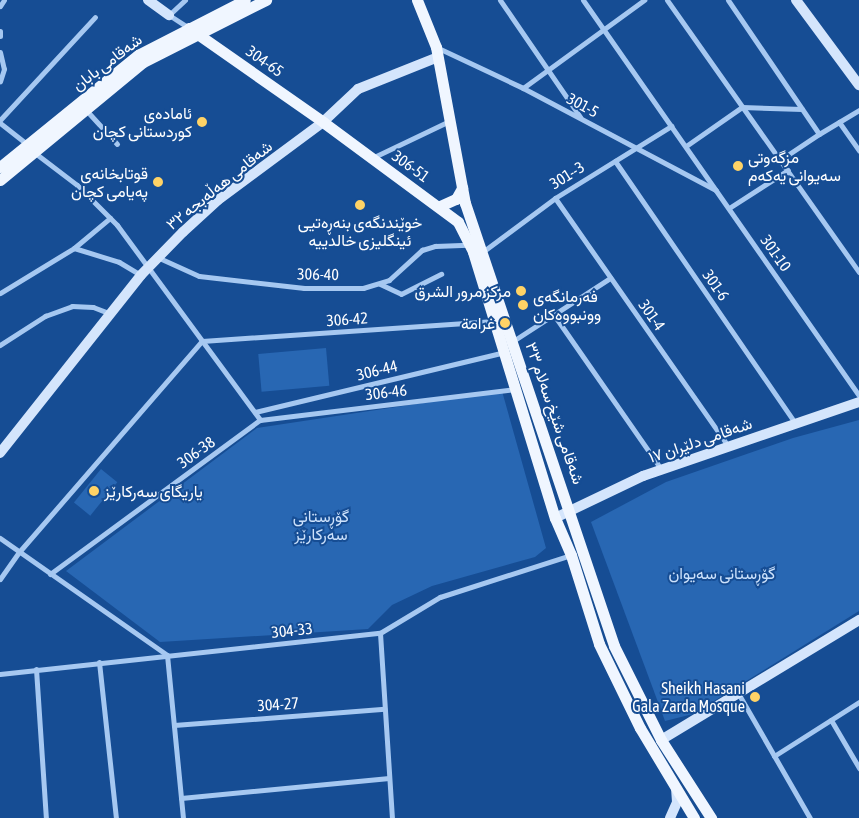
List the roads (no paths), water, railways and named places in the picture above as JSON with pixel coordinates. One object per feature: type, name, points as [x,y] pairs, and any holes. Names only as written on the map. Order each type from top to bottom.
[{"type":"main road","name":"شەقامی بابان","points":[[0,167],[31,148],[138,55],[193,31],[245,0]]},
{"type":"main road","points":[[0,180],[31,148],[86,110],[143,62],[193,31],[266,0]]},
{"type":"main road","name":"شەقامی شێخ سەلام ٣٣","points":[[417,0],[437,52],[462,188],[491,293],[494,321],[555,518],[571,555],[599,644],[640,728],[694,818]]},
{"type":"main road","name":"304-65","points":[[193,31],[323,122]]},
{"type":"main road","name":"306-51","points":[[323,122],[440,206],[458,222],[471,245]]},
{"type":"main road","points":[[440,206],[456,199],[462,188]]},
{"type":"main road","name":"شەقامی شێخ سەلام ٣٣","points":[[471,245],[513,341],[614,646],[661,740],[711,818]]},
{"type":"street","points":[[0,6],[4,0]]},
{"type":"street","points":[[169,15],[185,0]]},
{"type":"street","points":[[500,0],[580,118]]},
{"type":"street","name":"301-10","points":[[583,0],[859,394]]},
{"type":"street","points":[[523,88],[644,0]]},
{"type":"street","points":[[667,0],[859,272]]},
{"type":"street","points":[[728,0],[819,134]]},
{"type":"street","points":[[796,0],[858,80]]},
{"type":"street","points":[[150,1],[193,31]]},
{"type":"street","points":[[95,17],[0,121],[77,185],[110,218],[145,271],[202,341],[260,420]]},
{"type":"street","points":[[0,31],[0,36]]},
{"type":"street","points":[[0,52],[4,69],[0,82]]},
{"type":"street","name":"301-5","points":[[437,52],[523,88],[717,190]]},
{"type":"street","name":"شەقامی هەڵەبجە ٣٢","points":[[0,453],[157,257],[218,200],[323,122],[358,89],[437,52]]},
{"type":"street","points":[[686,146],[742,106],[802,109]]},
{"type":"street","points":[[86,110],[117,144]]},
{"type":"street","points":[[780,160],[859,110]]},
{"type":"street","points":[[372,158],[450,121]]},
{"type":"street","points":[[839,122],[859,151]]},
{"type":"street","name":"301--3","points":[[481,253],[555,198],[672,126]]},
{"type":"street","name":"301-6","points":[[615,161],[796,424]]},
{"type":"street","points":[[729,208],[788,170]]},
{"type":"street","name":"301-4","points":[[555,198],[728,447]]},
{"type":"street","points":[[0,293],[74,248],[110,218]]},
{"type":"street","points":[[441,274],[401,294],[380,284],[422,250],[435,246],[471,245]]},
{"type":"street","points":[[74,248],[145,271]]},
{"type":"street","name":"306-40","points":[[157,257],[199,276],[228,280],[304,288],[380,284]]},
{"type":"street","points":[[513,341],[610,278]]},
{"type":"street","points":[[0,345],[45,316],[72,306],[93,307],[111,314]]},
{"type":"street","points":[[554,315],[661,469]]},
{"type":"street","name":"306-42","points":[[202,341],[494,321]]},
{"type":"street","points":[[0,579],[19,552],[202,341]]},
{"type":"street","name":"306-44","points":[[255,412],[505,352]]},
{"type":"street","name":"306-46","points":[[260,420],[516,388]]},
{"type":"street","name":"شەقامی دلێران ١٧","points":[[555,518],[661,469],[859,402]]},
{"type":"street","name":"306-38","points":[[50,574],[260,420]]},
{"type":"street","points":[[0,538],[167,655],[183,818]]},
{"type":"street","name":"304-33","points":[[0,674],[380,633],[440,597],[571,555]]},
{"type":"street","points":[[661,740],[859,620]]},
{"type":"street","points":[[380,633],[392,818]]},
{"type":"street","points":[[99,662],[116,818]]},
{"type":"street","points":[[36,669],[46,818]]},
{"type":"street","points":[[738,693],[810,818]]},
{"type":"street","points":[[774,756],[859,702]]},
{"type":"street","name":"304-27","points":[[174,725],[384,709]]},
{"type":"street","points":[[831,720],[859,768]]},
{"type":"street","points":[[181,798],[389,778]]},
{"type":"street","points":[[670,818],[677,802],[676,788]]},
{"type":"place","name":"ئامادەی کوردستانی کچان","points":[[202,122]]},
{"type":"place","name":"مزگەوتی سەیوانی یەکەم","points":[[738,166]]},
{"type":"place","name":"قوتابخانەی پەیامی کچان","points":[[158,182]]},
{"type":"place","name":"خوێندنگەی بنەڕەتیی ئینگلیزی خالدییە","points":[[360,205]]},
{"type":"place","name":"مرکز مرور الشرق","points":[[521,291]]},
{"type":"place","name":"فەرمانگەی وونبووەکان","points":[[523,305]]},
{"type":"place","name":"غرامة","points":[[505,323]]},
{"type":"place","name":"یاریگای سەرکارێز","points":[[94,491]]},
{"type":"place","name":"Sheikh Hasani Gala Zarda Mosque","points":[[755,697]]},
{"type":"park label","name":"گۆڕستانی سەرکارێز","points":[[321,525]]},
{"type":"park label","name":"گۆڕستانی سەیوان","points":[[722,573]]}]
